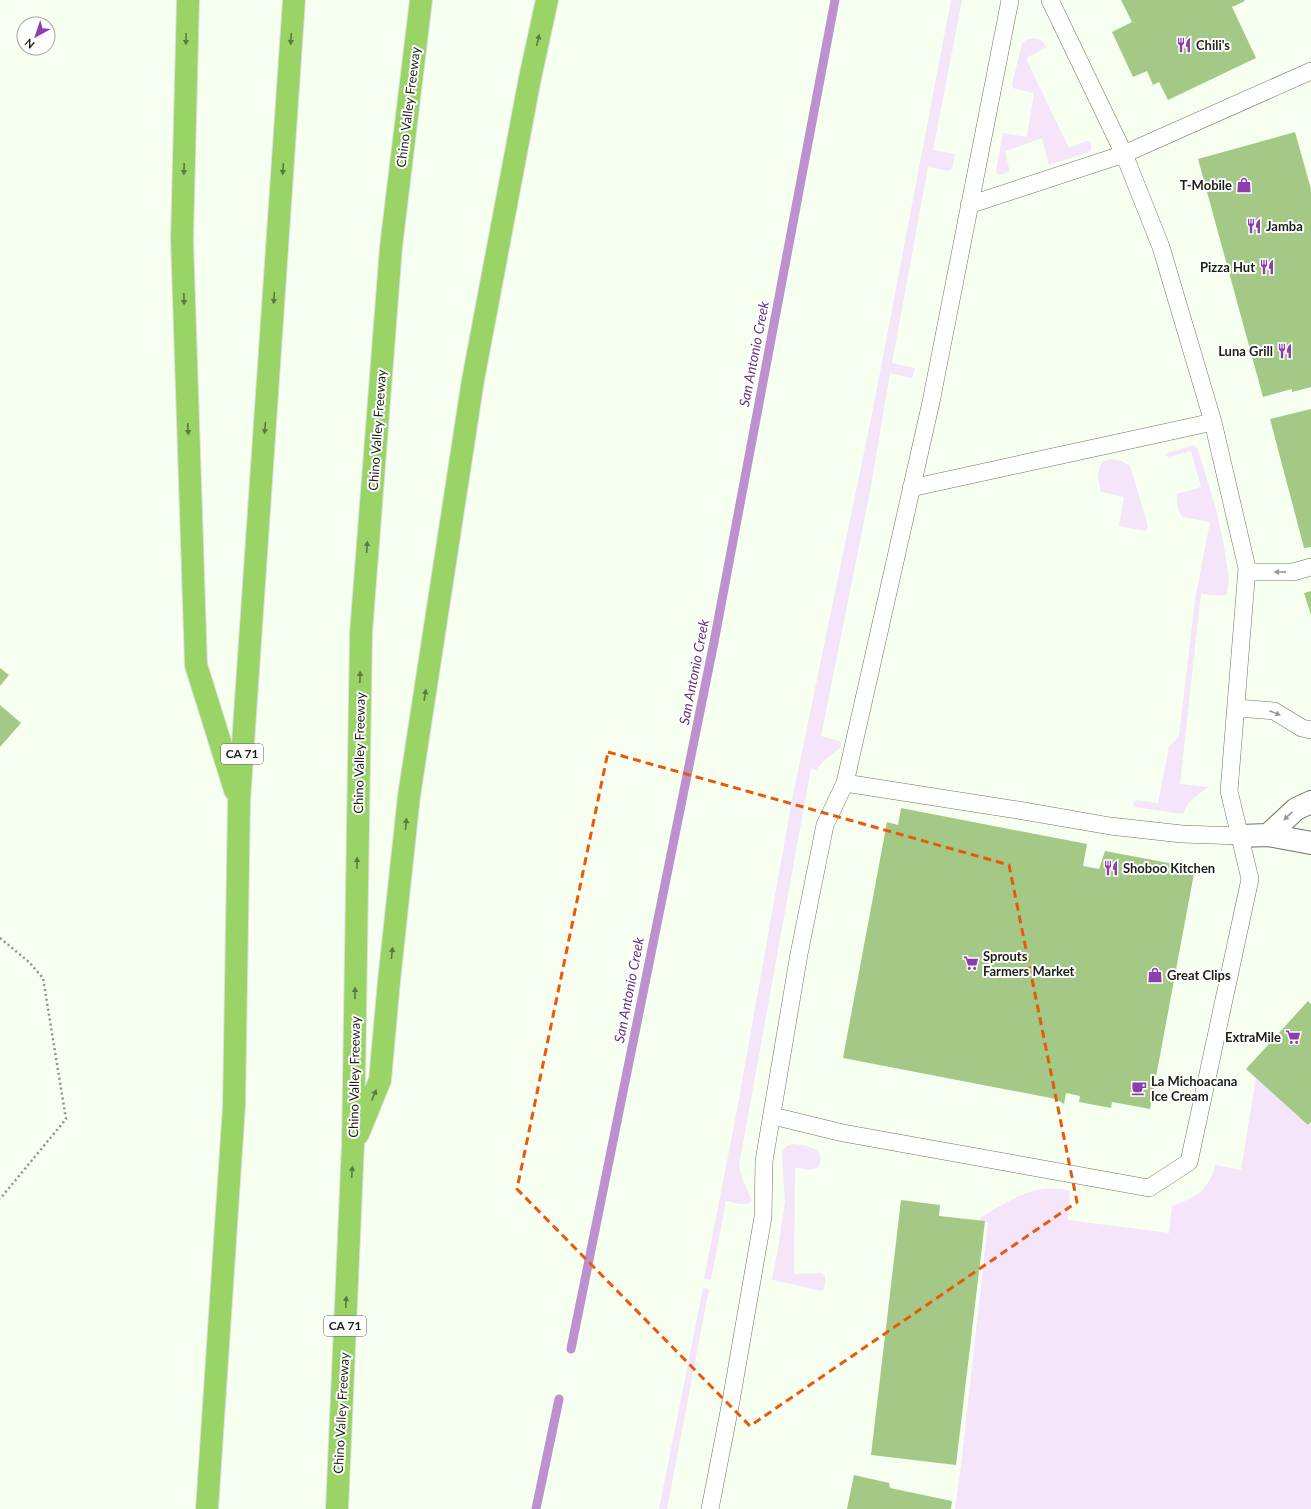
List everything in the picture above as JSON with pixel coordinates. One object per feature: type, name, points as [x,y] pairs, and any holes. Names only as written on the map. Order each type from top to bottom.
[{"type":"highway","points":[[188,0],[182,239],[196,665],[239,802]]},
{"type":"highway","name":"CA 71","points":[[207,1509],[234,1106],[239,802],[294,0]]},
{"type":"highway","name":"Chino Valley Freeway","points":[[337,1509],[353,1144],[361,633],[391,247],[421,0]]},
{"type":"highway","points":[[353,1144],[380,1080],[389,981],[410,796],[472,380],[530,78],[547,0]]},
{"type":"street","points":[[1268,835],[1296,809],[1311,802]]},
{"type":"street","points":[[1240,836],[1268,835],[1311,843]]},
{"type":"lane","points":[[710,1509],[731,1401],[763,1217],[764,1161],[773,1116],[799,954],[825,825],[845,783],[911,488],[932,402],[969,205],[1010,0]]},
{"type":"lane","points":[[773,1116],[843,1133],[1149,1188],[1189,1162],[1250,880],[1230,791],[1247,572],[1213,422],[1161,247],[1124,154],[1050,0]]},
{"type":"lane","points":[[969,205],[1124,154],[1311,71]]},
{"type":"lane","points":[[911,488],[1213,422]]},
{"type":"lane","points":[[1247,572],[1293,572],[1311,567]]},
{"type":"lane","points":[[1237,708],[1274,711],[1302,728],[1311,730]]},
{"type":"lane","points":[[845,783],[1003,807],[1110,826],[1182,834],[1240,836]]},
{"type":"path","points":[[0,938],[29,962],[43,978],[66,1119],[0,1199]]},
{"type":"highlighted area","points":[[608,752],[1009,865],[1077,1202],[750,1426],[517,1189]]},
{"type":"shaded area","points":[[951,0],[962,0],[933,150],[955,154],[952,169],[948,171],[928,167],[892,363],[915,368],[912,378],[890,373],[871,486],[821,736],[839,741],[841,743],[841,747],[824,761],[816,770],[811,768],[739,1165],[743,1181],[752,1200],[747,1204],[726,1201],[711,1280],[704,1279],[737,1110],[792,800],[874,404]]},
{"type":"shaded area","points":[[1034,38],[1041,40],[1046,46],[1028,57],[1027,61],[1069,148],[1087,141],[1091,142],[1091,150],[1087,153],[1049,165],[1042,138],[1005,151],[1009,169],[1008,172],[998,175],[996,171],[1003,133],[1027,137],[1034,93],[1013,88],[1012,84],[1022,44],[1026,40]]},
{"type":"shaded area","points":[[1193,445],[1197,448],[1199,453],[1216,509],[1229,579],[1227,594],[1225,596],[1201,594],[1180,784],[1208,787],[1189,802],[1183,814],[1135,807],[1133,806],[1133,803],[1137,800],[1158,803],[1169,747],[1179,736],[1195,600],[1210,522],[1183,517],[1178,506],[1177,494],[1201,487],[1191,451],[1168,457],[1165,454]]},
{"type":"shaded area","points":[[1111,459],[1122,461],[1130,466],[1148,526],[1146,531],[1119,526],[1124,497],[1101,492],[1098,480],[1099,468],[1103,461]]},
{"type":"shaded area","points":[[1256,1078],[1308,1125],[1310,1123],[1311,1124],[1311,1509],[955,1509],[988,1222],[980,1221],[981,1217],[1024,1194],[1046,1189],[1057,1189],[1070,1191],[1068,1220],[1169,1233],[1172,1206],[1195,1196],[1200,1192],[1209,1181],[1215,1165],[1241,1170]]},
{"type":"shaded area","points":[[794,1144],[813,1148],[817,1151],[821,1158],[819,1165],[815,1169],[809,1170],[795,1168],[794,1274],[822,1273],[825,1276],[825,1285],[821,1291],[772,1279],[785,1201],[782,1155],[786,1147]]},
{"type":"shaded area","points":[[703,1288],[709,1289],[667,1509],[659,1509]]},
{"type":"building","name":"Chili's","points":[[1121,0],[1244,0],[1245,1],[1232,7],[1256,58],[1168,100],[1159,82],[1153,85],[1147,71],[1133,77],[1112,32],[1132,22]]},
{"type":"building","points":[[1295,132],[1311,189],[1311,387],[1292,392],[1292,389],[1263,397],[1198,159]]},
{"type":"building","points":[[1311,409],[1311,547],[1304,548],[1270,419]]},
{"type":"building","points":[[1311,591],[1311,615],[1304,593]]},
{"type":"building","points":[[0,668],[9,675],[0,686]]},
{"type":"building","points":[[0,705],[21,723],[0,747]]},
{"type":"building","name":"Sprouts Farmers Market","points":[[901,808],[1087,844],[1083,866],[1099,869],[1105,851],[1195,868],[1150,1109],[1112,1102],[1111,1108],[1079,1102],[1080,1096],[1066,1093],[1064,1104],[1056,1099],[843,1058],[887,822],[898,825]]},
{"type":"building","name":"ExtraMile","points":[[1308,1001],[1311,1004],[1311,1122],[1308,1125],[1246,1069]]},
{"type":"building","points":[[901,1200],[940,1205],[939,1216],[985,1221],[956,1465],[871,1455]]},
{"type":"building","points":[[854,1475],[889,1483],[890,1488],[952,1501],[951,1509],[847,1509]]},
{"type":"waterway","name":"San Antonio Creek","points":[[571,1349],[714,642],[835,0]]},
{"type":"waterway","name":"San Antonio Creek","points":[[536,1509],[559,1399]]},
{"type":"place","name":"Chili's","points":[[1184,45]]},
{"type":"place","name":"T-Mobile","points":[[1244,185]]},
{"type":"place","name":"Jamba","points":[[1254,226]]},
{"type":"place","name":"Pizza Hut","points":[[1267,267]]},
{"type":"place","name":"Luna Grill","points":[[1285,351]]},
{"type":"place","name":"Shoboo Kitchen","points":[[1111,868]]},
{"type":"place","name":"Sprouts Farmers Market","points":[[971,963]]},
{"type":"place","name":"Great Clips","points":[[1155,975]]},
{"type":"place","name":"ExtraMile","points":[[1293,1037]]},
{"type":"place","name":"La Michoacana Ice Cream","points":[[1139,1088]]}]
